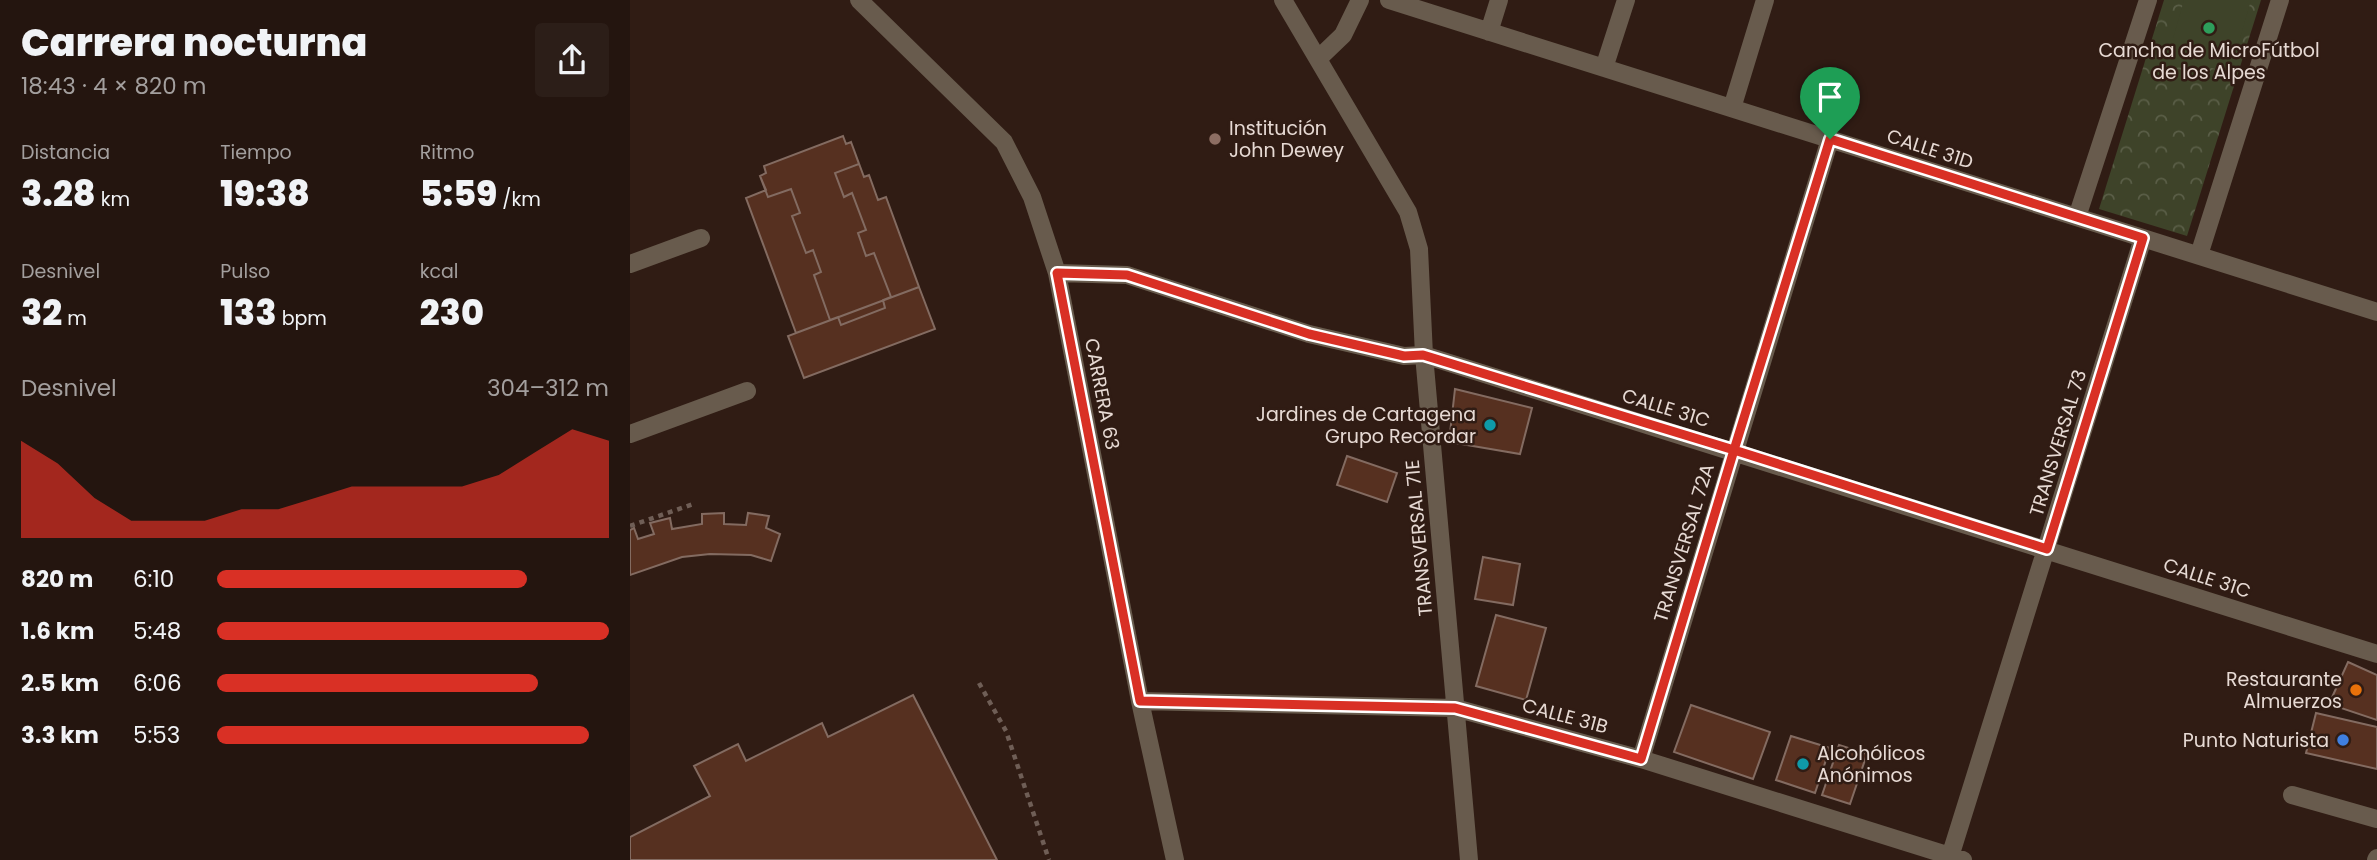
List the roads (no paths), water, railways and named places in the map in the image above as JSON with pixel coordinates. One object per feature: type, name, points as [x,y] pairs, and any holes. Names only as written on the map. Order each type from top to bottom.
[{"type":"street","name":"CARRERA 63","points":[[859,0],[1003,142],[1032,197],[1057,273],[1140,701],[1175,860]]},
{"type":"street","name":"TRANSVERSAL 71E","points":[[1283,0],[1320,58],[1408,212],[1419,249],[1423,355],[1469,860]]},
{"type":"street","points":[[1320,58],[1343,35],[1360,0]]},
{"type":"street","name":"CALLE 31D","points":[[1389,0],[2377,312]]},
{"type":"street","points":[[1489,32],[1499,0]]},
{"type":"street","points":[[1604,68],[1626,0]]},
{"type":"street","points":[[1732,108],[1765,0]]},
{"type":"street","points":[[2077,217],[2148,0]]},
{"type":"street","points":[[2199,255],[2280,0]]},
{"type":"street","name":"TRANSVERSAL 72A","points":[[1641,759],[1830,139]]},
{"type":"street","points":[[630,264],[701,238]]},
{"type":"street","name":"TRANSVERSAL 73","points":[[1954,859],[2143,238]]},
{"type":"street","name":"CALLE 31C","points":[[1057,273],[1127,275],[1309,334],[1404,356],[1423,355],[1734,450],[2377,654]]},
{"type":"street","points":[[630,434],[747,391]]},
{"type":"street","name":"CALLE 31B","points":[[1140,701],[1455,708],[1641,759],[1954,859]]},
{"type":"street","points":[[2292,795],[2377,818]]},
{"type":"place","name":"Cancha de MicroFútbol de los Alpes","points":[[2209,28]]},
{"type":"place","name":"Institución John Dewey","points":[[1215,139]]},
{"type":"place","name":"Jardines de Cartagena Grupo Recordar","points":[[1490,425]]},
{"type":"place","name":"Restaurante Almuerzos","points":[[2356,690]]},
{"type":"place","name":"Punto Naturista","points":[[2343,740]]},
{"type":"place","name":"Alcohólicos Anónimos","points":[[1803,764]]}]
